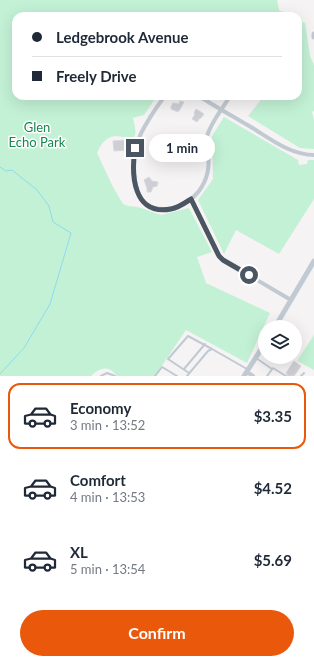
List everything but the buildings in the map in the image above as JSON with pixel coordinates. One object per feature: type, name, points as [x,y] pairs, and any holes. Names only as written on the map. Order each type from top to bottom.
[{"type":"street","points":[[162,100],[141,133],[137,142],[134,160],[136,190],[145,203],[160,209],[172,209],[191,199],[199,191],[206,179],[208,164],[207,138],[210,129],[228,100]]},
{"type":"street","points":[[204,100],[291,150],[305,155],[314,155]]},
{"type":"street","points":[[191,199],[219,256],[223,260],[291,300]]},
{"type":"street","points":[[279,320],[314,261]]},
{"type":"street","points":[[253,376],[246,373],[258,355]]},
{"type":"lane","points":[[189,373],[168,360],[168,358],[188,336],[212,349],[246,373]]},
{"type":"lane","points":[[184,370],[204,344]]},
{"type":"lane","points":[[187,376],[208,351],[212,349]]},
{"type":"lane","points":[[256,358],[272,369],[273,368],[286,376]]},
{"type":"lane","points":[[155,376],[162,367],[177,376]]},
{"type":"lane","points":[[267,376],[272,369]]},
{"type":"lane","points":[[101,376],[107,373],[115,376]]},
{"type":"lane","points":[[301,376],[304,373]]},
{"type":"green space","name":"Glen Echo Park","points":[[0,0],[277,0],[279,10],[283,12],[12,12],[12,100],[154,100],[144,115],[133,118],[135,131],[133,139],[113,136],[102,144],[97,153],[113,187],[123,204],[128,206],[138,207],[161,215],[189,208],[212,252],[197,257],[206,283],[270,313],[267,320],[258,320],[258,339],[247,363],[186,330],[155,376],[117,376],[111,370],[104,368],[91,376],[0,376]]},
{"type":"green space","points":[[302,22],[305,23],[310,56],[314,65],[314,111],[312,112],[314,120],[314,149],[300,148],[248,116],[261,100],[302,100]]},
{"type":"green space","points":[[224,117],[298,160],[299,165],[307,164],[308,160],[314,160],[314,199],[279,254],[236,230],[224,254],[198,200],[213,179],[212,136]]},
{"type":"green space","points":[[314,335],[314,370],[302,364],[302,353]]},
{"type":"waterway","points":[[0,167],[6,171],[12,170],[37,190],[49,206],[53,222],[71,233],[50,304],[24,348],[0,374]]},
{"type":"route","points":[[135,148],[135,185],[141,199],[154,208],[172,209],[191,199],[219,256],[223,260],[249,275]]}]
